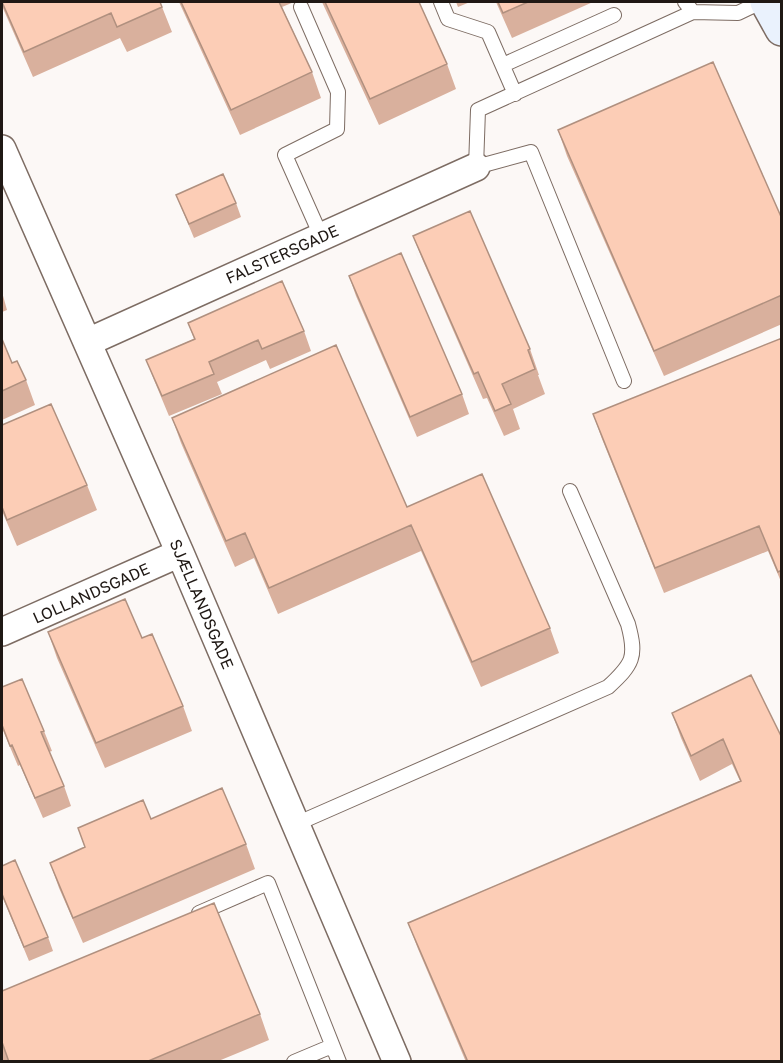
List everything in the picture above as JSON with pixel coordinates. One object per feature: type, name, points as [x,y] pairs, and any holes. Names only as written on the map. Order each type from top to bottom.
[{"type":"street","points":[[767,2],[782,29]]},
{"type":"street","name":"SJÆLLANDSGADE","points":[[2,149],[180,553],[398,1062]]},
{"type":"street","name":"FALSTERSGADE","points":[[88,342],[476,167]]},
{"type":"street","name":"LOLLANDSGADE","points":[[2,632],[180,553]]},
{"type":"lane","points":[[441,2],[448,19],[488,32],[515,93]]},
{"type":"lane","points":[[624,381],[531,152],[476,167],[478,110],[689,7],[738,13],[760,2]]},
{"type":"lane","points":[[301,8],[338,92],[337,129],[285,155],[321,236]]},
{"type":"lane","points":[[502,65],[614,15]]},
{"type":"lane","points":[[296,824],[608,687],[624,673],[632,660],[634,645],[628,624],[570,491]]},
{"type":"lane","points":[[183,920],[268,883],[339,1062]]},
{"type":"lane","points":[[294,1062],[332,1046]]},
{"type":"building","points":[[2,2],[160,2],[162,7],[117,27],[111,13],[24,52]]},
{"type":"building","points":[[181,2],[279,2],[312,72],[231,110]]},
{"type":"building","points":[[325,2],[419,2],[447,64],[370,99]]},
{"type":"building","points":[[498,2],[528,2],[503,13]]},
{"type":"building","points":[[713,62],[782,219],[782,295],[654,351],[558,130]]},
{"type":"building","points":[[223,174],[236,203],[189,224],[176,195]]},
{"type":"building","points":[[470,211],[530,349],[528,350],[535,369],[502,384],[511,404],[495,411],[478,372],[474,374],[413,236]]},
{"type":"building","points":[[401,253],[462,394],[410,417],[349,276]]},
{"type":"building","points":[[282,281],[304,331],[262,349],[258,340],[209,362],[214,374],[162,396],[146,360],[195,339],[188,323]]},
{"type":"building","points":[[782,338],[782,570],[778,572],[759,526],[655,568],[593,414]]},
{"type":"building","points":[[2,339],[12,363],[17,361],[26,380],[2,391]]},
{"type":"building","points":[[336,345],[407,507],[482,474],[550,628],[472,662],[411,525],[269,588],[245,533],[226,541],[172,418]]},
{"type":"building","points":[[51,404],[87,485],[7,520],[2,507],[2,425]]},
{"type":"building","points":[[125,599],[142,638],[152,634],[183,706],[96,743],[48,632]]},
{"type":"building","points":[[751,675],[782,738],[782,1062],[468,1062],[408,923],[741,781],[723,739],[691,756],[672,713]]},
{"type":"building","points":[[22,679],[64,786],[35,798],[2,725],[2,687]]},
{"type":"building","points":[[222,788],[246,844],[73,918],[50,863],[85,847],[78,828],[143,800],[151,819]]},
{"type":"building","points":[[15,860],[48,937],[24,947],[2,894],[2,866]]},
{"type":"building","points":[[214,903],[260,1014],[146,1062],[9,1062],[2,1042],[2,991]]}]
